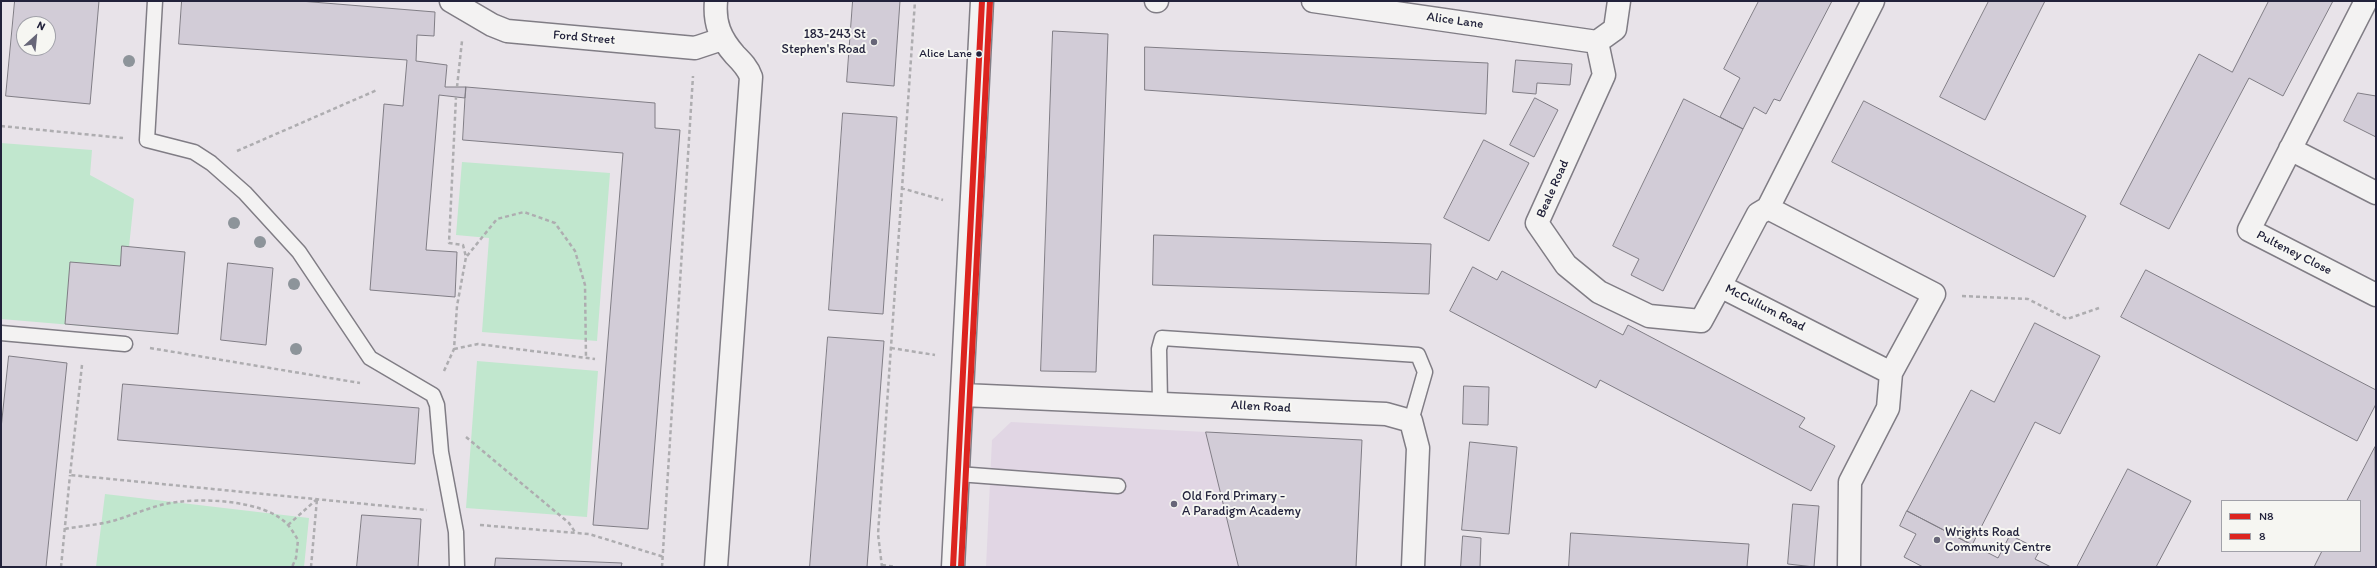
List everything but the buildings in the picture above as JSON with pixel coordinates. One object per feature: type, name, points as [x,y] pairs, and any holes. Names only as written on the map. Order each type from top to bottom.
[{"type":"street","points":[[716,1],[714,17],[722,39],[748,69],[751,78],[716,567]]},
{"type":"street","points":[[953,567],[982,1]]},
{"type":"street","name":"Alice Lane","points":[[1313,1],[1597,42]]},
{"type":"street","points":[[1597,42],[1615,29],[1619,1]]},
{"type":"street","name":"McCullum Road","points":[[1872,1],[1768,208],[1758,214],[1720,286],[1891,373]]},
{"type":"street","name":"Pulteney Close","points":[[2366,1],[2249,230],[2376,295]]},
{"type":"street","name":"Ford Street","points":[[458,5],[492,25],[507,31],[695,48],[722,39]]},
{"type":"street","name":"Beale Road","points":[[1597,42],[1604,75],[1538,223],[1566,265],[1599,292],[1648,316],[1701,321],[1720,286]]},
{"type":"street","points":[[2290,149],[2376,193]]},
{"type":"street","points":[[1768,208],[1934,294],[1891,373],[1888,408],[1850,482],[1849,567]]},
{"type":"street","name":"Allen Road","points":[[963,395],[1160,402],[1386,414],[1411,421]]},
{"type":"street","points":[[1411,421],[1418,448],[1413,567]]},
{"type":"lane","points":[[154,1],[147,140],[194,152],[211,163],[245,193],[299,252],[370,358],[433,395],[439,424],[452,518],[456,532],[457,567]]},
{"type":"lane","points":[[1,333],[126,344]]},
{"type":"lane","points":[[1160,402],[1159,349],[1162,338],[1418,355],[1425,372],[1411,421]]},
{"type":"lane","points":[[958,474],[1118,486]]},
{"type":"path","points":[[896,567],[882,566],[878,534],[915,1]]},
{"type":"path","points":[[457,87],[458,5]]},
{"type":"path","points":[[662,567],[664,557],[695,48]]},
{"type":"path","points":[[211,163],[377,90]]},
{"type":"path","points":[[433,395],[454,349],[457,306],[466,257],[463,245],[449,243],[456,97]]},
{"type":"path","points":[[1,126],[147,140]]},
{"type":"path","points":[[901,188],[943,200]]},
{"type":"path","points":[[466,257],[497,219],[524,212],[555,223],[576,251],[585,285],[586,358]]},
{"type":"path","points":[[1934,294],[2028,299],[2067,319],[2099,308]]},
{"type":"path","points":[[61,567],[85,340]]},
{"type":"path","points":[[126,344],[364,384]]},
{"type":"path","points":[[454,349],[478,344],[595,359]]},
{"type":"path","points":[[891,348],[935,355]]},
{"type":"path","points":[[439,424],[459,432],[569,522],[575,532]]},
{"type":"path","points":[[70,475],[317,499],[452,518],[575,532],[589,534],[664,557]]},
{"type":"path","points":[[288,525],[317,499]]},
{"type":"path","points":[[311,567],[317,499]]},
{"type":"path","points":[[64,529],[115,520],[166,504],[190,501],[223,501],[249,506],[276,516],[288,525],[298,540],[296,558],[292,567]]},
{"type":"shaded area","name":"Old Ford Primary - A Paradigm Academy","points":[[1011,422],[1362,440],[1356,567],[986,567],[992,440]]},
{"type":"green space","points":[[1,143],[92,150],[90,175],[134,199],[129,247],[185,252],[178,334],[1,319]]},
{"type":"green space","points":[[462,162],[610,173],[597,341],[482,332],[489,238],[456,235]]},
{"type":"green space","points":[[477,361],[598,371],[587,517],[466,508]]},
{"type":"green space","points":[[105,494],[309,518],[304,567],[96,567]]},
{"type":"transit line","name":"N8","points":[[953,567],[982,1]]},
{"type":"transit line","name":"8","points":[[961,567],[990,1]]},
{"type":"place","name":"183-243 St Stephen's Road","points":[[874,42]]},
{"type":"place","name":"Alice Lane","points":[[979,54]]},
{"type":"place","name":"Old Ford Primary - A Paradigm Academy","points":[[1174,504]]},
{"type":"place","name":"Wrights Road Community Centre","points":[[1937,540]]}]
